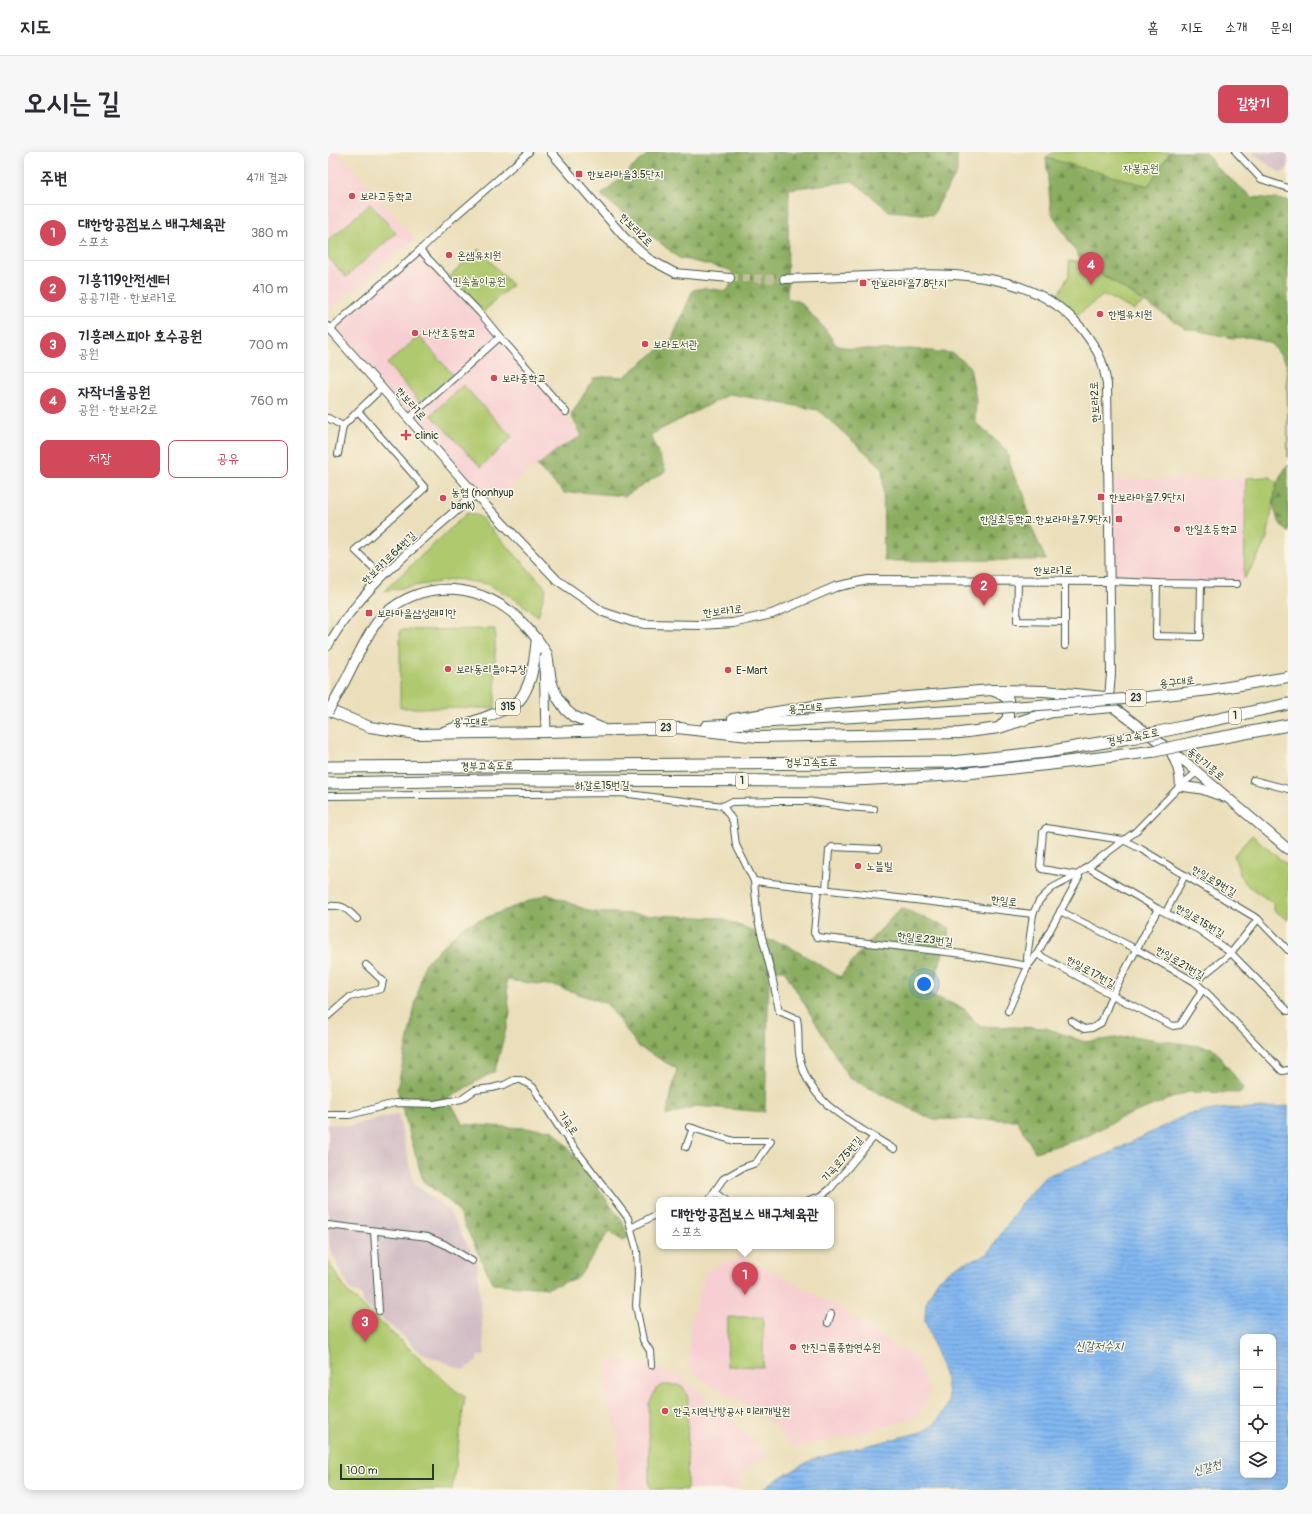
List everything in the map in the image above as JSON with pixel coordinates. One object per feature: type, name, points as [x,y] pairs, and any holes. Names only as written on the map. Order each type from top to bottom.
[{"type":"highway","name":"경부고속도로","points":[[328,766],[951,762],[1046,752],[1135,737],[1288,704]]},
{"type":"highway","name":"경부고속도로","points":[[328,784],[489,780],[836,781],[949,775],[1155,751],[1288,725]]},
{"type":"main road","points":[[328,711],[371,631],[380,619],[402,600],[416,594],[448,590],[463,590],[480,594],[502,605],[516,615],[537,639],[547,654],[551,681],[557,697],[566,710],[573,716],[605,729]]},
{"type":"main road","points":[[537,639],[544,653],[546,732]]},
{"type":"main road","name":"315","points":[[435,735],[516,704],[526,690],[534,669],[537,639]]},
{"type":"main road","name":"용구대로","points":[[328,711],[370,727],[416,734],[435,735],[677,728],[1138,698],[1196,692],[1288,677]]},
{"type":"main road","points":[[677,728],[826,704],[991,690],[1045,691],[1111,702]]},
{"type":"main road","points":[[991,690],[1008,699],[1008,718],[999,728]]},
{"type":"main road","points":[[677,728],[758,737],[960,733],[999,728],[1053,712],[1111,702]]},
{"type":"main road","name":"동탄기흥로","points":[[1111,702],[1231,800],[1288,850]]},
{"type":"main road","points":[[1171,751],[1179,769],[1181,779],[1180,786],[1202,789],[1231,800]]},
{"type":"street","points":[[329,329],[529,152]]},
{"type":"street","name":"한보라2로","points":[[551,152],[625,238],[649,259],[675,273],[730,278]]},
{"type":"street","points":[[1236,152],[1261,180],[1288,188]]},
{"type":"street","points":[[420,250],[481,314],[566,412]]},
{"type":"street","name":"한보라2로","points":[[784,279],[936,274],[979,277],[1003,281],[1054,302],[1073,318],[1089,338],[1101,360],[1107,384],[1111,702]]},
{"type":"street","name":"한보라1로","points":[[329,329],[475,494],[557,580],[603,612],[633,622],[668,625],[733,623],[772,614],[835,587],[868,580],[1109,581],[1237,584]]},
{"type":"street","points":[[409,418],[500,337]]},
{"type":"street","points":[[338,454],[343,426],[382,388]]},
{"type":"street","points":[[358,411],[425,488],[355,550],[382,576]]},
{"type":"street","points":[[328,418],[343,426]]},
{"type":"street","name":"한보라1로64번길","points":[[328,646],[355,607],[382,576],[475,494]]},
{"type":"street","points":[[1018,581],[1017,621],[1065,622]]},
{"type":"street","points":[[1065,581],[1065,646]]},
{"type":"street","points":[[1157,583],[1156,636],[1200,638],[1201,583]]},
{"type":"street","points":[[1028,966],[1027,958],[1033,914],[1039,901],[1052,888],[1087,867],[1135,832],[1180,786],[1197,772]]},
{"type":"street","points":[[1253,780],[1288,789]]},
{"type":"street","name":"하갈로15번길","points":[[328,796],[621,793],[723,806],[731,802],[778,801],[807,802],[874,809]]},
{"type":"street","points":[[723,806],[733,821],[736,844],[754,881]]},
{"type":"street","name":"한일로9번길","points":[[1076,874],[1042,869],[1040,866],[1043,832],[1046,828],[1123,840],[1141,848],[1258,919],[1288,950]]},
{"type":"street","points":[[826,889],[829,850],[832,847],[878,849]]},
{"type":"street","name":"한일로15번길","points":[[1087,867],[1158,909],[1199,930],[1232,953],[1288,1011]]},
{"type":"street","points":[[1008,1010],[1028,966],[1037,954],[1079,877],[1076,874]]},
{"type":"street","points":[[1166,912],[1184,875]]},
{"type":"street","name":"한일로","points":[[754,881],[1033,914]]},
{"type":"street","name":"기곡로75번길","points":[[754,881],[758,921],[779,1011],[797,1019],[799,1057],[805,1076],[816,1093],[834,1111],[874,1137],[830,1189],[818,1197]]},
{"type":"street","name":"한일로23번길","points":[[818,888],[814,933],[817,937],[963,954],[1028,966]]},
{"type":"street","points":[[328,906],[337,905],[345,907],[357,919]]},
{"type":"street","points":[[1071,1021],[1084,1029],[1092,1028],[1100,1023],[1112,995],[1158,909]]},
{"type":"street","name":"한일로21번길","points":[[1060,911],[1195,982],[1282,1071],[1288,1070]]},
{"type":"street","points":[[1195,982],[1232,953],[1258,919]]},
{"type":"street","name":"한일로17번길","points":[[1037,954],[1173,1026],[1180,1025],[1203,989]]},
{"type":"street","points":[[328,1016],[350,997],[382,989],[383,981],[366,965]]},
{"type":"street","name":"기곡로","points":[[328,1115],[350,1115],[395,1103],[434,1104],[462,1099],[475,1090],[504,1085],[514,1080],[521,1080],[533,1088],[560,1130],[628,1218],[637,1251],[638,1274],[636,1306],[643,1340],[650,1351],[651,1365]]},
{"type":"street","points":[[686,1147],[691,1127],[734,1141],[771,1141],[756,1164],[742,1168],[723,1179],[711,1197]]},
{"type":"street","points":[[874,1137],[894,1149]]},
{"type":"street","points":[[714,1192],[721,1197]]},
{"type":"street","points":[[631,1228],[656,1215]]},
{"type":"street","points":[[328,1225],[435,1240],[472,1261]]},
{"type":"street","points":[[374,1231],[379,1311]]},
{"type":"street","points":[[828,1322],[831,1314]]},
{"type":"shaded area","name":"보라고등학교","points":[[328,152],[338,152],[415,239],[328,312]]},
{"type":"shaded area","points":[[1252,152],[1288,152],[1288,168],[1281,173]]},
{"type":"shaded area","points":[[420,250],[481,314],[582,436],[558,449],[502,494],[475,494],[330,329]]},
{"type":"shaded area","name":"한일초등학교","points":[[1246,478],[1244,579],[1237,584],[1109,581],[1108,480]]},
{"type":"shaded area","points":[[398,1114],[414,1184],[448,1210],[477,1262],[485,1356],[477,1356],[477,1361],[463,1370],[420,1352],[363,1303],[362,1295],[350,1290],[330,1249],[328,1219],[328,1124],[350,1126]]},
{"type":"shaded area","name":"한진그룹종합연수원","points":[[742,1257],[764,1267],[844,1310],[878,1336],[916,1358],[929,1393],[918,1417],[861,1433],[794,1447],[759,1410],[704,1382],[688,1367],[690,1322],[707,1270]]},
{"type":"shaded area","name":"한국지역난방공사 미래개발원","points":[[628,1360],[680,1376],[769,1455],[741,1473],[735,1490],[618,1490],[618,1434],[605,1396],[607,1361]]},
{"type":"green space","points":[[650,152],[957,152],[957,173],[933,215],[889,211],[853,181],[789,189],[787,298],[800,302],[825,329],[836,345],[851,349],[911,349],[952,353],[970,366],[976,400],[975,422],[1006,450],[1014,476],[1024,494],[1031,526],[1046,560],[884,561],[883,468],[818,410],[730,394],[650,435],[666,471],[625,496],[579,492],[564,493],[537,466],[558,449],[582,436],[571,415],[594,378],[610,376],[624,377],[672,339],[693,290],[704,288],[727,291],[735,277],[730,270],[679,258],[601,195]]},
{"type":"green space","name":"자봉공원","points":[[1053,152],[1170,152],[1149,186],[1046,158]]},
{"type":"green space","points":[[1170,152],[1206,152],[1215,166],[1252,197],[1288,200],[1288,457],[1287,364],[1272,344],[1249,337],[1232,338],[1185,328],[1082,262],[1051,212],[1046,158],[1148,186]]},
{"type":"green space","points":[[370,204],[396,233],[346,277],[328,257],[328,241]]},
{"type":"green space","name":"민속놀이공원","points":[[479,249],[512,285],[481,314],[448,278]]},
{"type":"green space","points":[[1069,261],[1082,262],[1144,302],[1133,310],[1104,295],[1073,318],[1054,302],[1069,275]]},
{"type":"green space","points":[[419,336],[453,375],[421,403],[387,364]]},
{"type":"green space","points":[[463,385],[512,437],[481,467],[431,415]]},
{"type":"green space","points":[[1288,465],[1288,532],[1278,520],[1275,511],[1274,497],[1280,477]]},
{"type":"green space","points":[[1271,477],[1277,483],[1267,538],[1255,562],[1244,579],[1246,478]]},
{"type":"green space","points":[[467,513],[479,516],[546,588],[538,616],[512,597],[487,584],[456,579],[384,591]]},
{"type":"green space","name":"보라동리틀야구장","points":[[495,629],[495,708],[400,708],[400,630]]},
{"type":"green space","points":[[1252,835],[1288,866],[1288,920],[1274,910],[1273,903],[1248,886],[1241,877],[1234,855]]},
{"type":"green space","points":[[547,894],[592,912],[720,918],[754,931],[756,937],[785,944],[840,977],[864,947],[901,908],[950,928],[931,995],[965,1009],[979,1026],[1046,1028],[1085,1042],[1131,1036],[1213,1048],[1243,1087],[1241,1093],[1188,1092],[1118,1119],[1084,1138],[1035,1152],[1017,1120],[931,1119],[849,1078],[784,970],[767,970],[769,980],[765,1112],[695,1106],[666,1116],[677,1069],[639,1047],[607,1004],[556,986],[506,980],[510,1014],[495,1071],[448,1098],[463,1124],[553,1130],[576,1157],[622,1221],[629,1237],[622,1241],[610,1231],[579,1277],[548,1288],[493,1284],[456,1207],[423,1181],[397,1089],[424,964],[464,926]]},
{"type":"green space","points":[[328,1261],[348,1293],[455,1390],[465,1397],[452,1490],[328,1490]]},
{"type":"green space","points":[[728,1317],[763,1317],[763,1367],[727,1366]]},
{"type":"green space","points":[[662,1385],[678,1385],[684,1388],[688,1398],[687,1490],[652,1489],[649,1485],[649,1404],[656,1389]]},
{"type":"water","name":"신갈저수지","points":[[1288,1106],[1288,1490],[764,1490],[768,1485],[813,1459],[922,1432],[935,1424],[949,1403],[946,1380],[925,1320],[926,1303],[937,1281],[956,1266],[988,1254],[1022,1202],[1046,1176],[1106,1155],[1188,1114],[1227,1108],[1252,1109]]},
{"type":"tunnel","points":[[730,278],[784,279]]},
{"type":"place","name":"한보라마을3.5단지","points":[[579,174]]},
{"type":"place","name":"보라고등학교","points":[[352,196]]},
{"type":"place","name":"온샘유치원","points":[[449,255]]},
{"type":"place","name":"한보라마을7.8단지","points":[[863,283]]},
{"type":"place","name":"자작너울공원","points":[[1091,285]]},
{"type":"place","name":"한별유치원","points":[[1100,314]]},
{"type":"place","name":"나산초등학교","points":[[415,333]]},
{"type":"place","name":"보라도서관","points":[[645,344]]},
{"type":"place","name":"보라중학교","points":[[494,378]]},
{"type":"place","name":"clinic","points":[[406,435]]},
{"type":"place","name":"한보라마을7.9단지","points":[[1101,497]]},
{"type":"place","name":"농협 (nonhyup bank)","points":[[443,498]]},
{"type":"place","name":"한일초등학교.한보라마을7.9단지","points":[[1119,519]]},
{"type":"place","name":"한일초등학교","points":[[1177,529]]},
{"type":"place","name":"기흥119안전센터","points":[[984,606]]},
{"type":"place","name":"보라마을삼성래미안","points":[[369,613]]},
{"type":"place","name":"보라동리틀야구장","points":[[448,669]]},
{"type":"place","name":"E-Mart","points":[[728,670]]},
{"type":"place","name":"노블빌","points":[[858,866]]},
{"type":"place","name":"대한항공점보스 배구체육관","points":[[745,1295]]},
{"type":"place","name":"기흥레스피아 호수공원","points":[[365,1342]]},
{"type":"place","name":"한진그룹종합연수원","points":[[793,1347]]},
{"type":"place","name":"한국지역난방공사 미래개발원","points":[[665,1411]]},
{"type":"water label","name":"신갈천","points":[[1207,1468]]}]
